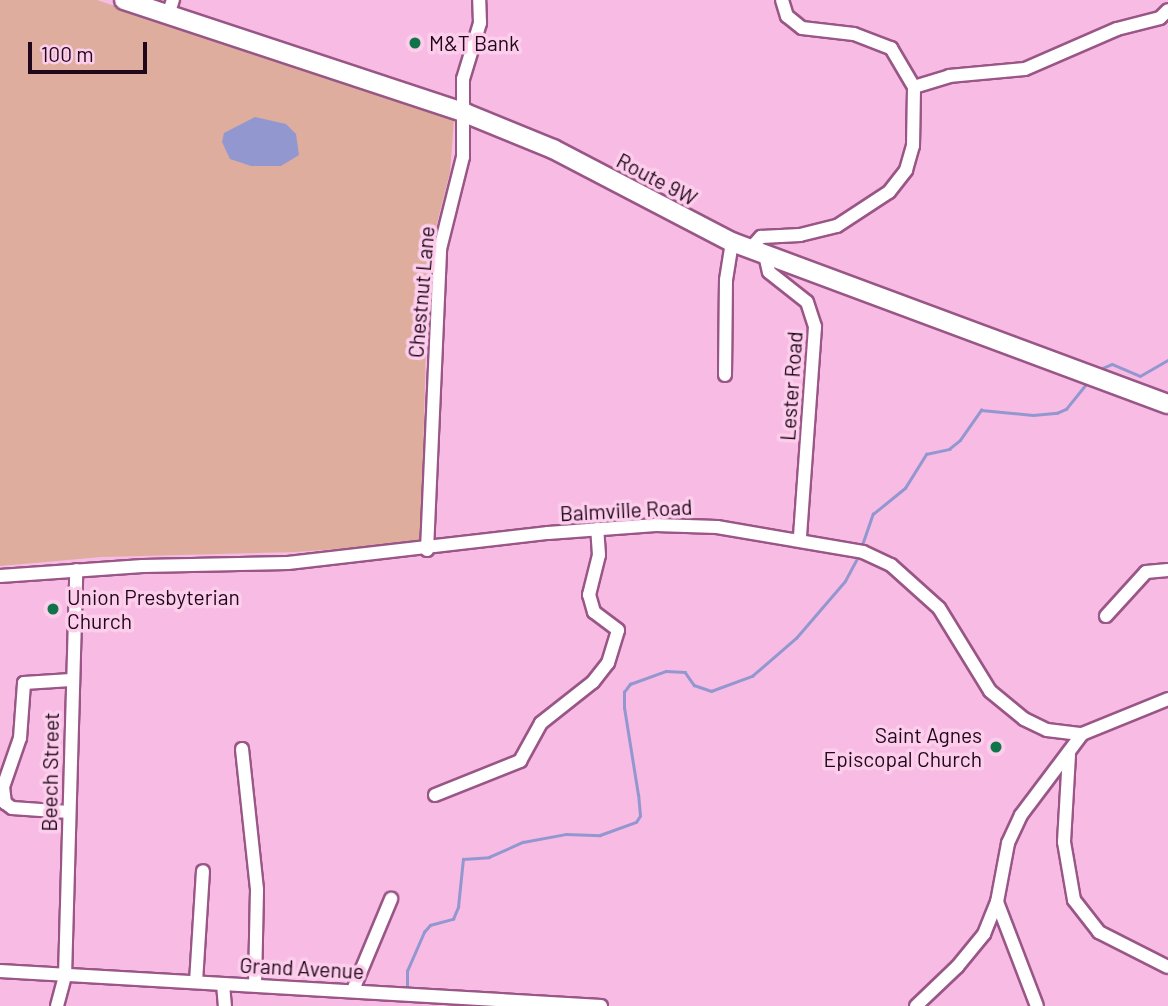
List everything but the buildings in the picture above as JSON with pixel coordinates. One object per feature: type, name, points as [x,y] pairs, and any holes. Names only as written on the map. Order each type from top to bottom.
[{"type":"highway","name":"Route 9W","points":[[124,0],[171,7],[465,113],[554,149],[732,242],[1168,404]]},
{"type":"street","name":"Chestnut Lane","points":[[427,550],[440,249],[463,157],[463,79],[480,23],[479,0]]},
{"type":"street","points":[[758,252],[761,237],[800,235],[837,226],[889,192],[906,170],[913,146],[914,87],[891,48],[854,34],[802,28],[787,16],[782,0]]},
{"type":"street","points":[[914,87],[949,76],[1025,69],[1116,29],[1160,18],[1168,10]]},
{"type":"street","points":[[725,375],[726,280],[732,242]]},
{"type":"street","name":"Lester Road","points":[[758,252],[769,272],[807,302],[815,327],[800,538]]},
{"type":"street","name":"Balmville Road","points":[[0,576],[76,570],[288,563],[427,550],[597,529],[696,525],[800,538],[859,551],[902,573],[933,601],[979,678],[1003,704],[1048,730],[1082,734],[1168,699]]},
{"type":"street","points":[[435,795],[520,761],[541,723],[593,682],[608,663],[618,630],[594,612],[589,595],[600,548],[597,529]]},
{"type":"street","points":[[1106,616],[1146,572],[1168,569]]},
{"type":"street","name":"Beech Street","points":[[57,1006],[65,976],[76,570]]},
{"type":"street","points":[[69,812],[12,808],[3,799],[3,787],[20,738],[24,683],[35,679],[71,680]]},
{"type":"street","points":[[916,1006],[974,948],[997,902],[1002,863],[1021,815],[1069,755],[1082,734]]},
{"type":"street","points":[[242,749],[257,890],[255,985]]},
{"type":"street","points":[[1069,755],[1064,842],[1074,900],[1100,932],[1168,967]]},
{"type":"street","points":[[196,982],[203,871]]},
{"type":"street","points":[[353,990],[391,899]]},
{"type":"street","points":[[997,902],[1037,1006]]},
{"type":"street","name":"Grand Avenue","points":[[0,971],[601,1006]]},
{"type":"street","points":[[223,984],[225,1006]]},
{"type":"shaded area","points":[[0,0],[97,0],[454,120],[450,172],[428,259],[421,543],[295,552],[101,557],[0,566]]},
{"type":"water","points":[[255,117],[286,124],[296,134],[299,155],[281,166],[251,166],[230,159],[222,142],[224,133]]},
{"type":"waterway","points":[[1098,370],[1112,364],[1140,376],[1168,360]]},
{"type":"waterway","points":[[861,548],[873,514],[905,488],[926,454],[949,449],[960,440],[981,410],[1033,415],[1057,413],[1066,409],[1088,382]]},
{"type":"waterway","points":[[407,989],[407,971],[424,932],[430,925],[453,919],[458,907],[463,859],[489,857],[523,842],[566,834],[600,835],[636,822],[640,816],[638,795],[624,708],[624,692],[630,684],[666,671],[685,672],[694,685],[711,691],[752,676],[796,638],[845,581],[859,555]]},
{"type":"place","name":"M&T Bank","points":[[415,43]]},
{"type":"place","name":"Union Presbyterian Church","points":[[53,609]]},
{"type":"place","name":"Saint Agnes Episcopal Church","points":[[996,747]]}]
